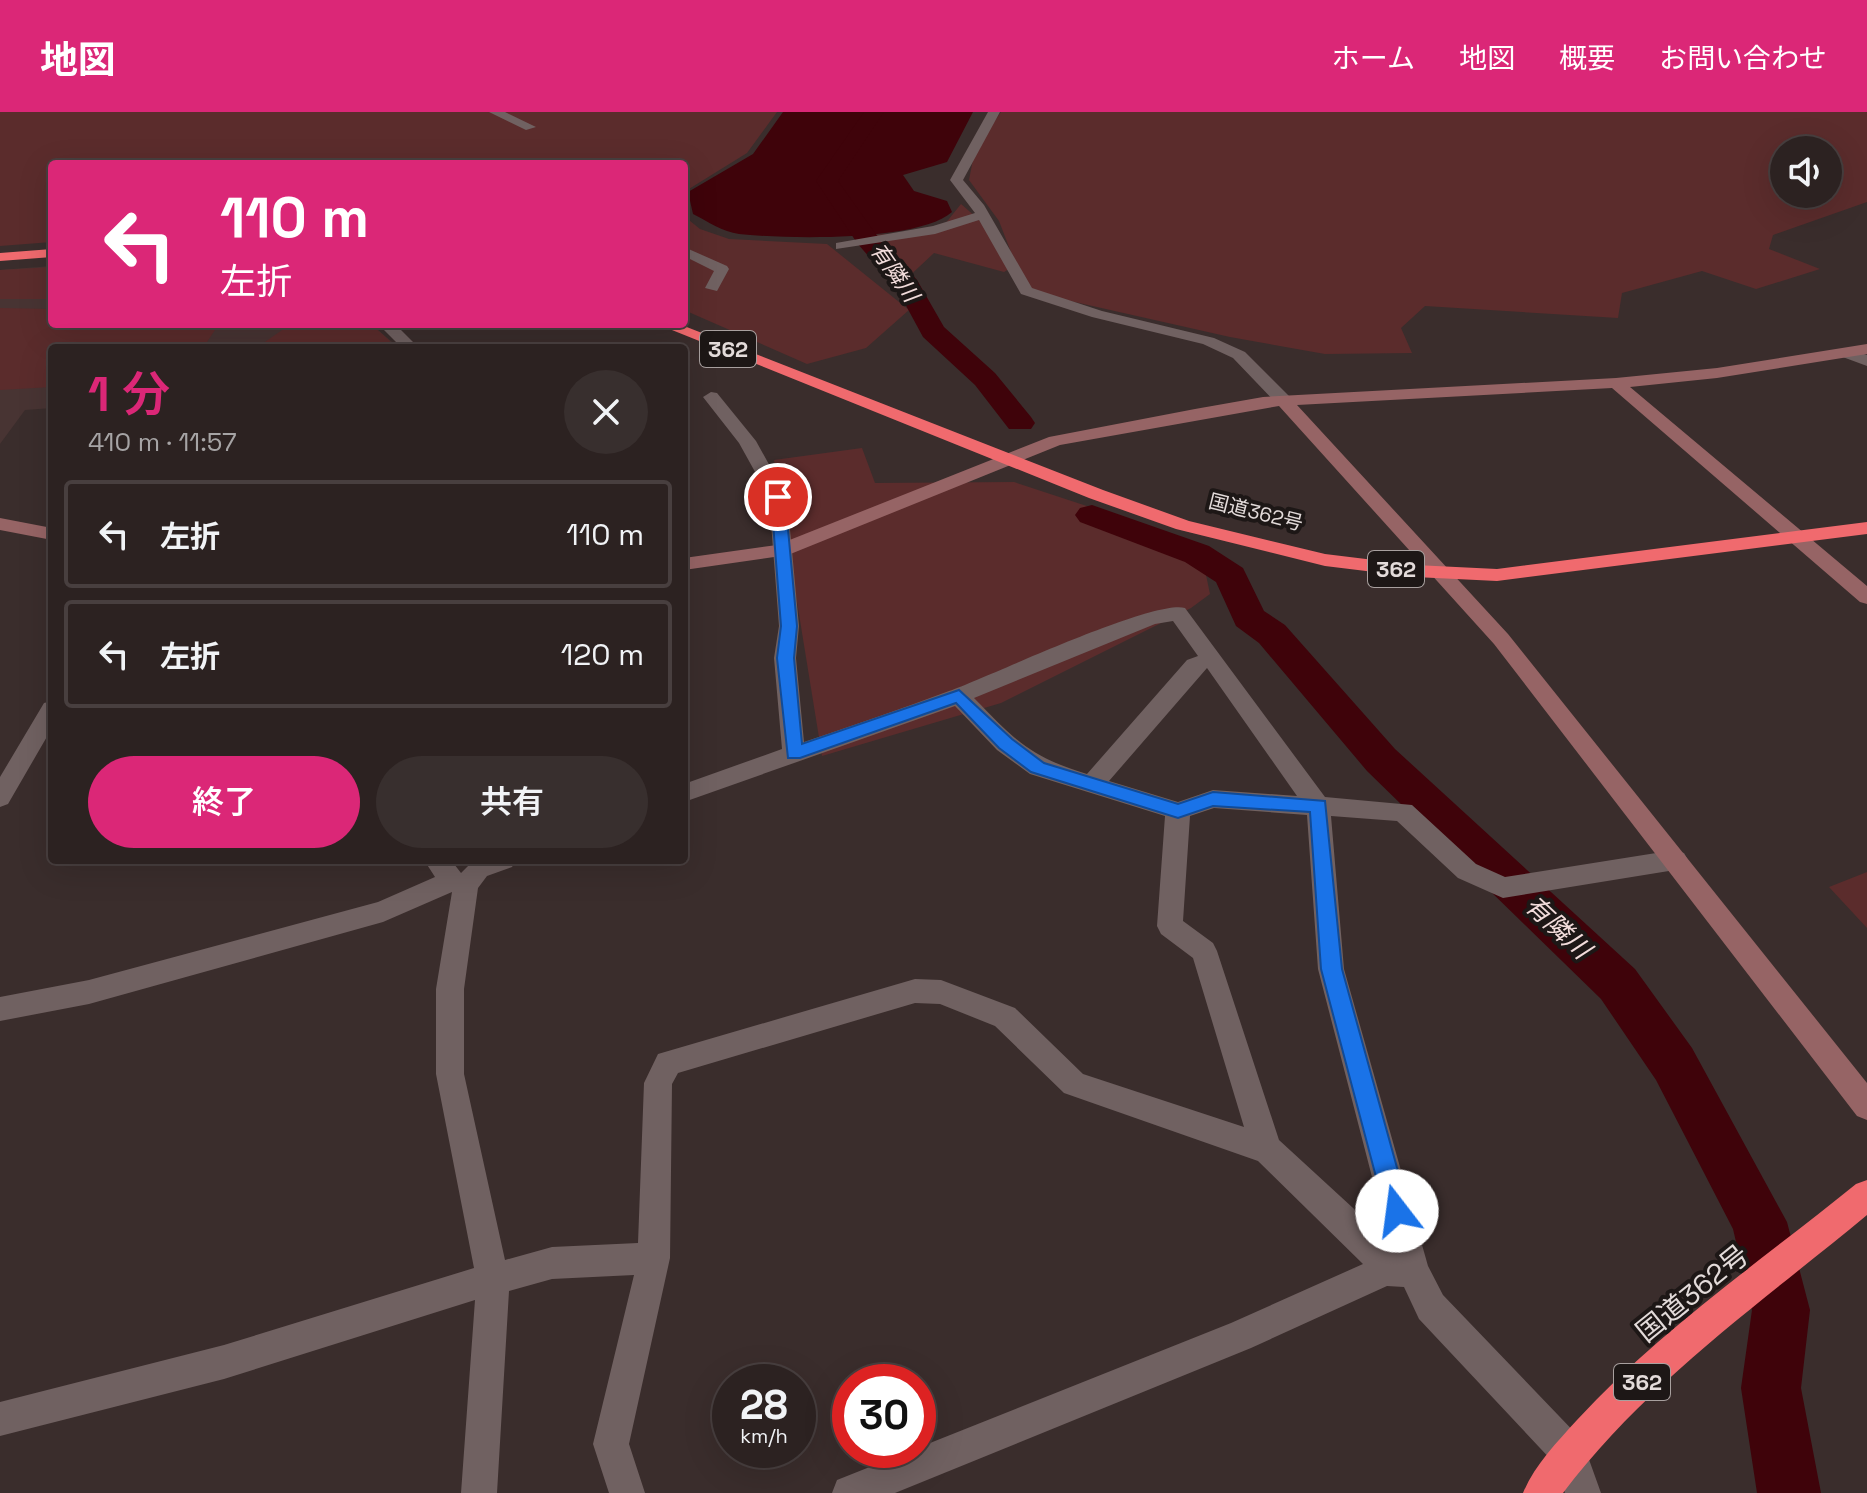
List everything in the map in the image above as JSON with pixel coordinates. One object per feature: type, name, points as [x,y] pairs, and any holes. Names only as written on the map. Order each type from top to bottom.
[{"type":"highway","points":[[0,257],[48,253]]},
{"type":"highway","name":"国道362号","points":[[675,328],[1183,525],[1325,560],[1440,573],[1541,572],[1867,528]]},
{"type":"highway","name":"国道362号","points":[[1541,1493],[1569,1453],[1662,1362],[1867,1195]]},
{"type":"street","points":[[495,112],[530,127]]},
{"type":"street","points":[[994,112],[979,144],[958,170],[956,180],[982,215],[1026,291],[1097,314],[1208,341],[1239,355],[1501,639],[1867,1106]]},
{"type":"street","points":[[841,246],[913,233],[982,215]]},
{"type":"street","points":[[688,252],[709,260],[704,286]]},
{"type":"street","points":[[390,328],[407,344]]},
{"type":"street","points":[[688,563],[781,551],[1055,441],[1284,401],[1616,383],[1717,373],[1867,349]]},
{"type":"street","points":[[1846,353],[1867,361]]},
{"type":"street","points":[[1616,383],[1867,597]]},
{"type":"street","points":[[711,397],[753,450],[778,497],[789,626],[785,658],[794,753]]},
{"type":"street","points":[[0,524],[48,533]]},
{"type":"street","points":[[688,792],[959,696],[1151,618],[1178,613],[1318,806],[1331,969],[1400,1270]]},
{"type":"street","points":[[1092,784],[1195,665],[1212,658]]},
{"type":"street","points":[[959,696],[1005,744],[1038,768],[1178,811],[1213,799],[1403,812],[1467,871],[1503,888],[1675,860]]},
{"type":"street","points":[[0,798],[48,716]]},
{"type":"street","points":[[1178,811],[1170,926],[1204,951],[1253,1113],[1268,1150]]},
{"type":"street","points":[[0,1009],[89,992],[383,911],[452,875],[492,864]]},
{"type":"street","points":[[452,875],[450,1074],[493,1281],[479,1493]]},
{"type":"street","points":[[627,1493],[611,1444],[654,1258],[658,1083],[668,1063],[915,991],[941,992],[1005,1017],[1074,1084],[1268,1150],[1400,1270],[1569,1453],[1583,1493]]},
{"type":"street","points":[[0,1419],[224,1362],[411,1302],[552,1263],[654,1258]]},
{"type":"street","points":[[850,1493],[1400,1270]]},
{"type":"shaded area","points":[[0,112],[777,112],[747,153],[688,190],[688,160],[48,160],[48,242],[0,246]]},
{"type":"shaded area","points":[[783,112],[973,112],[947,162],[903,175],[914,191],[947,201],[952,212],[935,222],[911,229],[818,237],[733,233],[693,214],[688,192],[753,154]]},
{"type":"shaded area","points":[[1001,112],[1867,112],[1867,202],[1773,235],[1769,249],[1820,269],[1756,289],[1702,271],[1622,293],[1618,318],[1425,306],[1401,328],[1412,353],[1325,354],[1230,337],[1026,291],[999,221],[969,180],[975,149]]},
{"type":"shaded area","points":[[961,204],[993,232],[1012,267],[1004,272],[934,253],[904,281],[870,235],[913,233],[945,224]]},
{"type":"shaded area","points":[[688,219],[700,229],[729,239],[827,244],[909,310],[866,348],[807,364],[688,312]]},
{"type":"shaded area","points":[[48,266],[48,328],[376,328],[394,344],[48,344],[48,408],[25,410],[0,444],[0,270]]},
{"type":"shaded area","points":[[48,267],[48,299],[0,299],[0,270]]},
{"type":"shaded area","points":[[0,308],[48,309],[48,328],[216,328],[206,344],[48,344],[48,387],[0,390]]},
{"type":"shaded area","points":[[285,328],[375,328],[390,341],[389,344],[262,344]]},
{"type":"shaded area","points":[[862,448],[875,483],[1014,482],[1111,514],[1201,551],[1210,594],[1191,608],[1001,703],[822,756],[774,460]]},
{"type":"shaded area","points":[[1867,872],[1867,928],[1829,887]]},
{"type":"waterway","name":"有隣川","points":[[874,112],[827,181],[866,238],[908,286],[933,331],[985,379],[1020,423]]},
{"type":"waterway","name":"有隣川","points":[[1092,515],[1197,554],[1231,576],[1249,618],[1272,634],[1381,760],[1618,984],[1674,1064],[1759,1222],[1781,1310],[1771,1388],[1789,1493]]},
{"type":"route","points":[[778,497],[789,626],[785,658],[794,753],[959,696],[1005,744],[1038,768],[1178,811],[1213,799],[1318,806],[1331,969],[1397,1211]]}]
